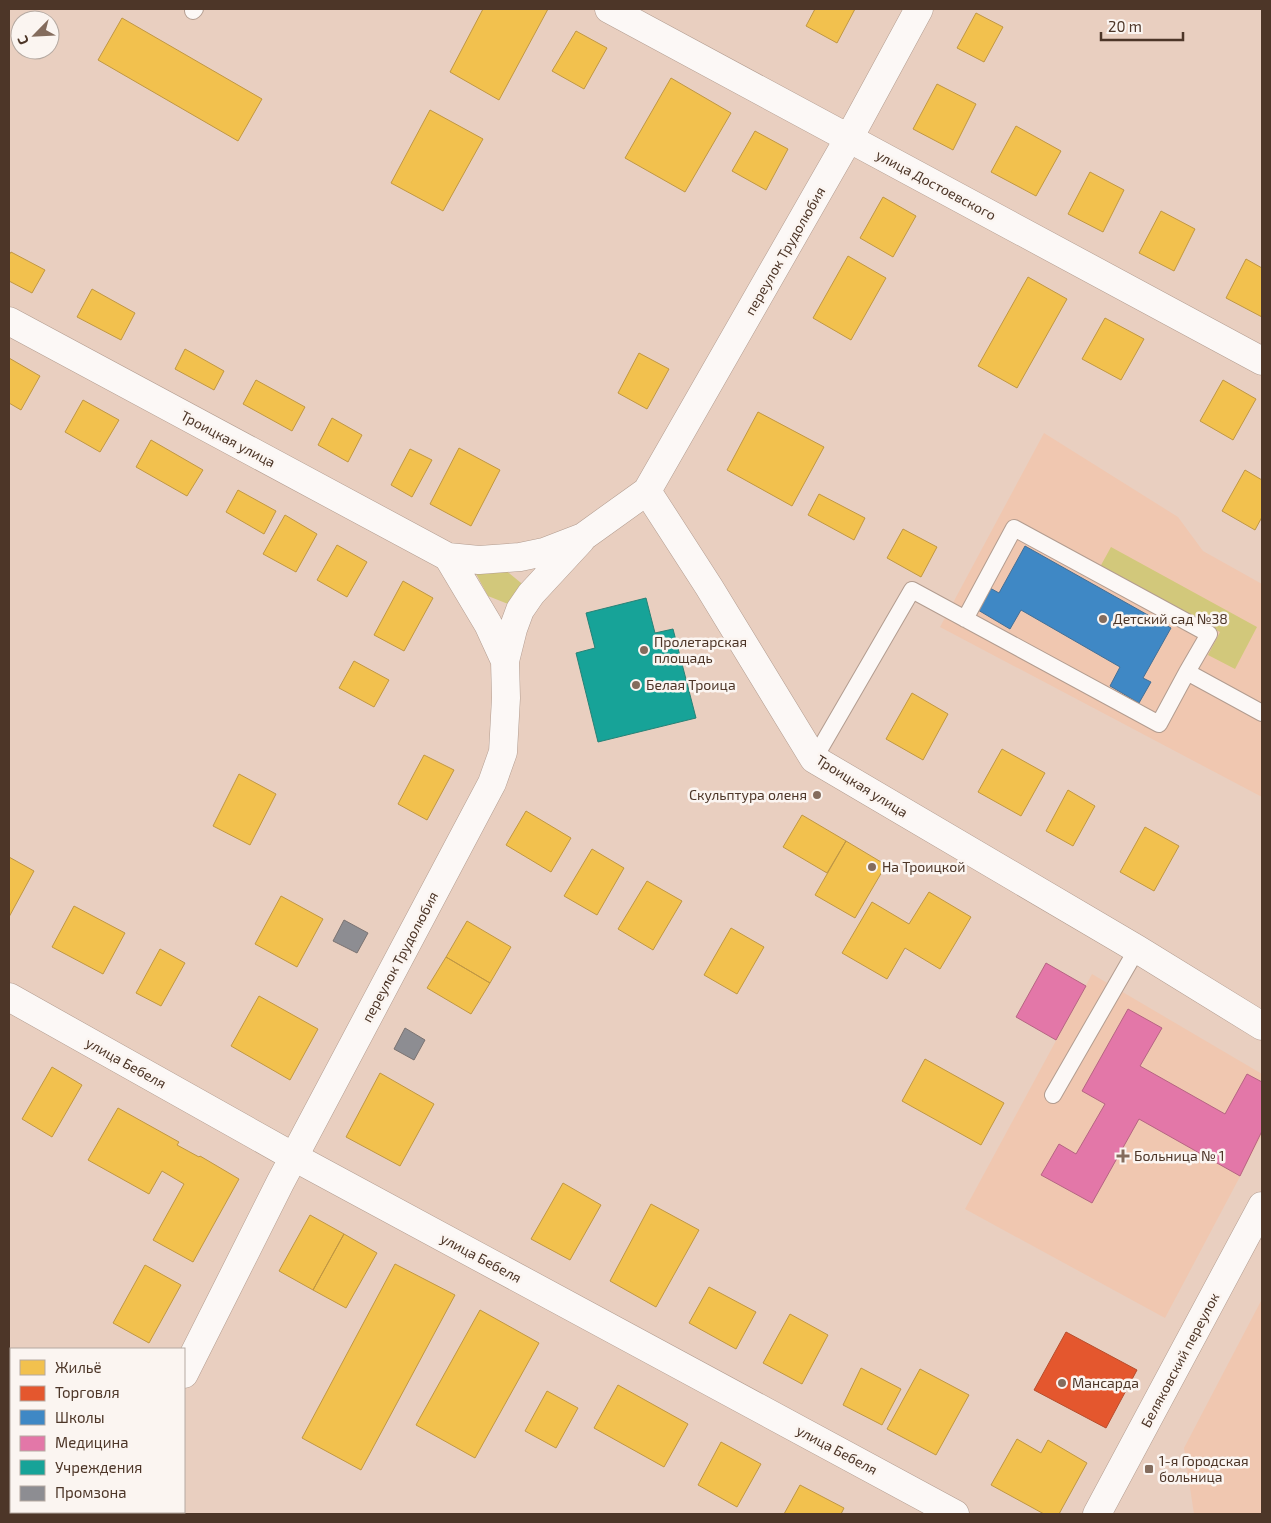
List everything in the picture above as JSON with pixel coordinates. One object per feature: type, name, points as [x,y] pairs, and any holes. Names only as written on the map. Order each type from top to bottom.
[{"type":"street","name":"улица Достоевского","points":[[609,9],[1262,361]]},
{"type":"street","name":"переулок Трудолюбия","points":[[647,491],[849,138],[919,9]]},
{"type":"street","name":"Троицкая улица","points":[[9,320],[448,557],[479,560],[520,557],[544,552],[583,537],[647,491],[709,587],[814,759],[1136,949],[1262,1026]]},
{"type":"street","name":"переулок Трудолюбия","points":[[185,1372],[294,1157],[492,783],[502,752],[506,698],[505,660],[520,610],[531,594],[583,537]]},
{"type":"street","points":[[448,557],[478,607],[505,660]]},
{"type":"street","name":"улица Бебеля","points":[[9,997],[294,1157],[956,1514]]},
{"type":"street","name":"Беляковский переулок","points":[[1098,1514],[1262,1206]]},
{"type":"lane","points":[[814,759],[912,590],[965,619],[1159,724],[1209,634],[1014,528],[965,619]]},
{"type":"lane","points":[[1187,672],[1262,713]]},
{"type":"lane","points":[[1053,1095],[1136,949]]},
{"type":"shaded area","name":"Детский сад №38","points":[[1044,433],[1178,517],[1203,551],[1262,584],[1262,797],[940,627]]},
{"type":"shaded area","points":[[1111,547],[1257,627],[1235,669],[1208,655],[1220,632],[1100,567]]},
{"type":"shaded area","points":[[504,569],[526,587],[508,604],[488,596],[474,570]]},
{"type":"shaded area","name":"Больница № 1","points":[[1092,974],[1262,1074],[1262,1135],[1165,1318],[965,1209]]},
{"type":"shaded area","points":[[1262,1299],[1262,1514],[1194,1514],[1184,1448]]},
{"type":"building: Жильё","points":[[483,9],[548,9],[499,100],[450,72]]},
{"type":"building: Жильё","points":[[815,9],[855,9],[837,43],[806,26]]},
{"type":"building: Жильё","points":[[976,13],[1003,27],[984,62],[957,48]]},
{"type":"building: Жильё","points":[[122,18],[262,99],[238,141],[98,60]]},
{"type":"building: Жильё","points":[[576,31],[607,48],[584,89],[552,71]]},
{"type":"building: Жильё","points":[[671,78],[731,113],[685,192],[625,158]]},
{"type":"building: Жильё","points":[[937,84],[976,104],[953,150],[913,129]]},
{"type":"building: Жильё","points":[[430,110],[483,139],[443,211],[391,183]]},
{"type":"building: Жильё","points":[[1016,126],[1061,151],[1036,196],[991,172]]},
{"type":"building: Жильё","points":[[755,131],[788,149],[766,190],[732,171]]},
{"type":"building: Жильё","points":[[1090,172],[1124,190],[1103,232],[1068,214]]},
{"type":"building: Жильё","points":[[883,197],[916,216],[893,257],[860,238]]},
{"type":"building: Жильё","points":[[1161,211],[1195,229],[1174,271],[1139,253]]},
{"type":"building: Жильё","points":[[11,252],[45,270],[32,293],[9,281],[9,255]]},
{"type":"building: Жильё","points":[[848,256],[886,278],[851,340],[813,318]]},
{"type":"building: Жильё","points":[[1246,259],[1262,268],[1262,317],[1226,298]]},
{"type":"building: Жильё","points":[[1028,277],[1067,299],[1017,388],[978,366]]},
{"type":"building: Жильё","points":[[92,289],[135,313],[121,340],[77,317]]},
{"type":"building: Жильё","points":[[1105,318],[1144,339],[1121,380],[1082,359]]},
{"type":"building: Жильё","points":[[185,349],[224,371],[214,390],[175,369]]},
{"type":"building: Жильё","points":[[639,353],[669,369],[647,409],[618,393]]},
{"type":"building: Жильё","points":[[9,358],[40,376],[21,410],[9,403]]},
{"type":"building: Жильё","points":[[256,380],[305,407],[292,431],[243,404]]},
{"type":"building: Жильё","points":[[1223,380],[1256,399],[1233,440],[1200,421]]},
{"type":"building: Жильё","points":[[83,400],[119,420],[100,452],[65,432]]},
{"type":"building: Жильё","points":[[758,412],[824,447],[792,506],[727,470]]},
{"type":"building: Жильё","points":[[332,418],[362,435],[348,462],[318,445]]},
{"type":"building: Жильё","points":[[151,440],[203,470],[187,496],[136,467]]},
{"type":"building: Жильё","points":[[459,448],[500,470],[471,526],[430,504]]},
{"type":"building: Жильё","points":[[410,449],[432,460],[412,497],[391,485]]},
{"type":"building: Жильё","points":[[1245,470],[1262,480],[1262,517],[1255,530],[1222,511]]},
{"type":"building: Жильё","points":[[238,490],[276,511],[264,534],[226,512]]},
{"type":"building: Жильё","points":[[819,494],[865,518],[854,540],[808,515]]},
{"type":"building: Жильё","points":[[285,515],[317,534],[296,572],[263,554]]},
{"type":"building: Жильё","points":[[903,529],[937,547],[921,577],[887,558]]},
{"type":"building: Жильё","points":[[337,545],[367,562],[347,597],[317,580]]},
{"type":"building: Жильё","points":[[403,581],[433,598],[404,651],[374,635]]},
{"type":"building: Жильё","points":[[354,661],[389,680],[374,707],[339,688]]},
{"type":"building: Жильё","points":[[912,693],[948,714],[923,760],[886,739]]},
{"type":"building: Жильё","points":[[1002,749],[1045,773],[1021,816],[978,792]]},
{"type":"building: Жильё","points":[[424,755],[454,770],[427,820],[398,804]]},
{"type":"building: Жильё","points":[[239,774],[276,794],[250,845],[213,826]]},
{"type":"building: Жильё","points":[[1068,790],[1095,806],[1073,846],[1046,831]]},
{"type":"building: Жильё","points":[[526,811],[571,838],[551,872],[506,845]]},
{"type":"building: Жильё","points":[[802,815],[846,841],[827,873],[783,847]]},
{"type":"building: Жильё","points":[[1145,827],[1179,846],[1154,891],[1120,872]]},
{"type":"building: Жильё","points":[[846,841],[886,865],[855,918],[815,895]]},
{"type":"building: Жильё","points":[[592,849],[624,868],[597,915],[564,896]]},
{"type":"building: Жильё","points":[[9,857],[34,871],[9,917]]},
{"type":"building: Жильё","points":[[647,881],[682,901],[653,950],[618,929]]},
{"type":"building: Жильё","points":[[929,892],[971,917],[940,969],[905,948],[887,979],[842,953],[872,902],[909,924]]},
{"type":"building: Жильё","points":[[281,896],[323,919],[297,967],[255,944]]},
{"type":"building: Жильё","points":[[74,906],[125,933],[103,974],[52,947]]},
{"type":"building: Жильё","points":[[467,921],[511,947],[490,983],[446,957]]},
{"type":"building: Жильё","points":[[731,928],[764,947],[737,994],[704,975]]},
{"type":"building: Жильё","points":[[160,949],[185,963],[161,1006],[136,993]]},
{"type":"building: Жильё","points":[[446,957],[490,983],[471,1014],[427,988]]},
{"type":"building: Жильё","points":[[259,996],[318,1029],[290,1080],[231,1046]]},
{"type":"building: Жильё","points":[[925,1059],[1004,1103],[981,1145],[902,1101]]},
{"type":"building: Жильё","points":[[52,1067],[82,1085],[52,1137],[22,1119]]},
{"type":"building: Жильё","points":[[380,1073],[434,1104],[400,1166],[346,1137]]},
{"type":"building: Жильё","points":[[118,1108],[179,1142],[177,1145],[239,1179],[193,1262],[153,1240],[184,1184],[162,1171],[149,1194],[88,1160]]},
{"type":"building: Жильё","points":[[563,1183],[601,1205],[570,1260],[531,1239]]},
{"type":"building: Жильё","points":[[651,1204],[699,1230],[656,1307],[610,1281]]},
{"type":"building: Жильё","points":[[310,1215],[344,1234],[313,1290],[279,1271]]},
{"type":"building: Жильё","points":[[344,1234],[377,1253],[346,1308],[313,1290]]},
{"type":"building: Жильё","points":[[395,1264],[455,1295],[361,1470],[302,1438]]},
{"type":"building: Жильё","points":[[145,1265],[181,1285],[149,1343],[113,1323]]},
{"type":"building: Жильё","points":[[709,1287],[756,1312],[736,1349],[689,1323]]},
{"type":"building: Жильё","points":[[480,1310],[539,1343],[475,1458],[416,1425]]},
{"type":"building: Жильё","points":[[790,1314],[828,1335],[802,1384],[763,1363]]},
{"type":"building: Жильё","points":[[861,1368],[901,1389],[882,1425],[843,1405]]},
{"type":"building: Жильё","points":[[920,1369],[969,1395],[936,1455],[887,1429]]},
{"type":"building: Жильё","points":[[618,1385],[688,1424],[664,1467],[594,1428]]},
{"type":"building: Жильё","points":[[547,1391],[578,1408],[556,1448],[525,1431]]},
{"type":"building: Жильё","points":[[1017,1439],[1041,1453],[1048,1440],[1087,1463],[1059,1514],[1044,1514],[991,1485]]},
{"type":"building: Жильё","points":[[721,1442],[761,1464],[737,1507],[698,1485]]},
{"type":"building: Жильё","points":[[800,1485],[844,1508],[841,1514],[784,1514]]},
{"type":"building: Жильё","points":[[10,1500],[10,1513],[58,1513],[9,1514]]},
{"type":"building: Торговля","points":[[1066,1332],[1137,1370],[1106,1428],[1034,1390]]},
{"type":"building: Школы","points":[[1025,546],[1171,628],[1143,678],[1151,682],[1139,703],[1110,686],[1120,667],[1021,610],[1010,629],[978,610],[990,588],[999,593]]},
{"type":"building: Медицина","points":[[1046,963],[1086,986],[1056,1040],[1016,1017]]},
{"type":"building: Медицина","points":[[1128,1009],[1162,1028],[1140,1066],[1225,1114],[1247,1074],[1262,1082],[1262,1131],[1240,1176],[1139,1119],[1092,1203],[1041,1175],[1059,1144],[1076,1154],[1105,1104],[1082,1091]]},
{"type":"building: Учреждения","name":"Белая Троица","points":[[646,598],[655,633],[673,629],[696,718],[598,742],[576,653],[595,648],[586,613]]},
{"type":"building: Промзона","points":[[344,920],[368,933],[357,953],[333,941]]},
{"type":"building: Промзона","points":[[405,1028],[425,1040],[414,1060],[394,1049]]},
{"type":"place","name":"Детский сад №38","points":[[1103,619]]},
{"type":"place","name":"Пролетарская площадь","points":[[644,650]]},
{"type":"place","name":"Белая Троица","points":[[636,685]]},
{"type":"place","name":"Скульптура оленя","points":[[817,795]]},
{"type":"place","name":"На Троицкой","points":[[872,867]]},
{"type":"place","name":"Больница № 1","points":[[1123,1156]]},
{"type":"place","name":"Мансарда","points":[[1062,1383]]},
{"type":"place","name":"1-я Городская больница","points":[[1149,1469]]}]
